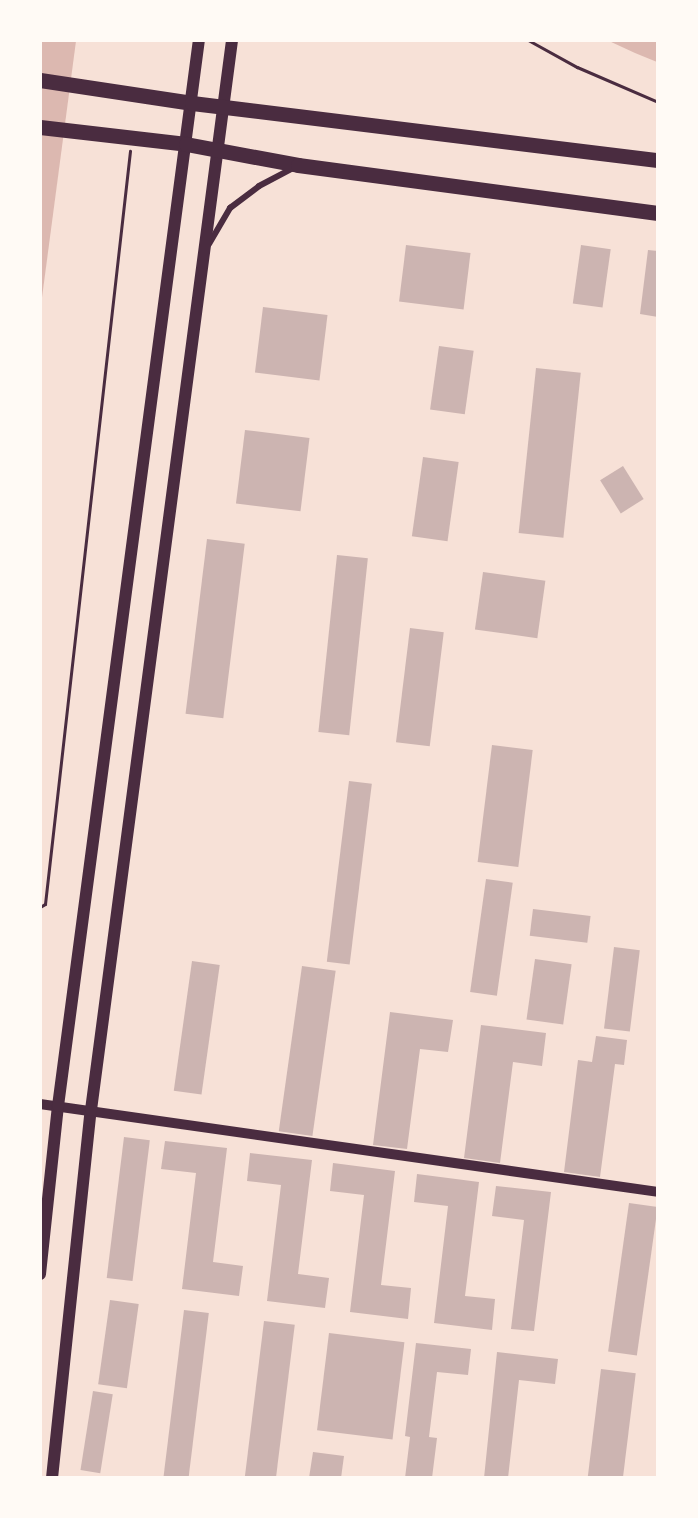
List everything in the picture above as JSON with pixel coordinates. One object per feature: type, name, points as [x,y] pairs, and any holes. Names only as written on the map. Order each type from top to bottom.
[{"type":"main road","points":[[40,1274],[58,1106],[200,40]]},
{"type":"main road","points":[[52,1478],[91,1110],[206,254],[232,40]]},
{"type":"main road","points":[[40,80],[192,103],[657,160]]},
{"type":"main road","points":[[40,127],[186,144],[298,165],[657,213]]},
{"type":"street","points":[[206,254],[213,233],[230,208],[259,186],[298,165]]},
{"type":"street","points":[[40,1104],[657,1192]]},
{"type":"path","points":[[528,40],[576,67],[657,102]]},
{"type":"path","points":[[40,907],[45,904],[132,139]]},
{"type":"shaded area","points":[[41,41],[76,41],[41,305]]},
{"type":"shaded area","points":[[609,41],[657,41],[657,62],[635,53]]},
{"type":"building","points":[[406,245],[471,253],[464,309],[399,302]]},
{"type":"building","points":[[581,245],[611,249],[602,308],[573,303]]},
{"type":"building","points":[[648,250],[658,251],[658,317],[640,314]]},
{"type":"building","points":[[263,307],[328,315],[319,380],[255,373]]},
{"type":"building","points":[[439,346],[474,351],[465,414],[430,409]]},
{"type":"building","points":[[536,368],[581,373],[563,538],[519,533]]},
{"type":"building","points":[[245,430],[310,438],[300,511],[236,503]]},
{"type":"building","points":[[423,457],[459,462],[448,541],[412,536]]},
{"type":"building","points":[[623,466],[644,499],[621,513],[600,480]]},
{"type":"building","points":[[207,539],[245,544],[223,718],[186,714]]},
{"type":"building","points":[[337,555],[368,558],[349,735],[318,732]]},
{"type":"building","points":[[483,572],[545,581],[537,638],[475,629]]},
{"type":"building","points":[[410,628],[444,632],[430,746],[396,742]]},
{"type":"building","points":[[492,745],[533,750],[518,867],[478,862]]},
{"type":"building","points":[[349,781],[372,784],[350,964],[327,962]]},
{"type":"building","points":[[486,879],[513,883],[497,996],[470,992]]},
{"type":"building","points":[[533,909],[591,916],[587,943],[530,936]]},
{"type":"building","points":[[614,947],[640,950],[630,1032],[604,1028]]},
{"type":"building","points":[[535,959],[572,964],[563,1025],[527,1019]]},
{"type":"building","points":[[192,961],[220,965],[201,1095],[174,1091]]},
{"type":"building","points":[[302,966],[336,971],[312,1136],[279,1131]]},
{"type":"building","points":[[390,1012],[453,1020],[448,1052],[420,1049],[407,1149],[373,1145]]},
{"type":"building","points":[[481,1025],[546,1033],[542,1066],[513,1062],[500,1163],[464,1158]]},
{"type":"building","points":[[596,1036],[627,1040],[624,1065],[615,1064],[600,1177],[564,1172],[578,1060],[592,1062]]},
{"type":"building","points":[[124,1137],[150,1140],[133,1281],[107,1278]]},
{"type":"building","points":[[165,1141],[227,1148],[213,1262],[243,1266],[239,1296],[182,1289],[196,1173],[161,1169]]},
{"type":"building","points":[[250,1153],[312,1160],[298,1274],[329,1278],[325,1308],[267,1301],[281,1185],[247,1181]]},
{"type":"building","points":[[333,1163],[395,1171],[381,1285],[411,1288],[408,1319],[350,1312],[364,1195],[330,1191]]},
{"type":"building","points":[[417,1174],[479,1182],[465,1296],[495,1299],[492,1330],[434,1323],[448,1206],[414,1202]]},
{"type":"building","points":[[496,1186],[551,1192],[534,1331],[511,1329],[524,1220],[492,1216]]},
{"type":"building","points":[[629,1203],[658,1207],[637,1356],[608,1352]]},
{"type":"building","points":[[110,1300],[139,1304],[127,1388],[98,1384]]},
{"type":"building","points":[[184,1310],[209,1313],[189,1478],[163,1478]]},
{"type":"building","points":[[264,1321],[295,1325],[276,1478],[245,1478]]},
{"type":"building","points":[[329,1333],[404,1342],[392,1440],[317,1430]]},
{"type":"building","points":[[416,1343],[471,1349],[468,1375],[437,1372],[429,1437],[437,1438],[432,1478],[405,1478],[410,1437],[405,1436]]},
{"type":"building","points":[[497,1352],[558,1359],[555,1384],[519,1380],[508,1478],[484,1478]]},
{"type":"building","points":[[601,1369],[636,1373],[623,1478],[588,1478]]},
{"type":"building","points":[[93,1391],[113,1394],[100,1473],[80,1470]]},
{"type":"building","points":[[313,1452],[344,1456],[341,1478],[309,1478]]}]
